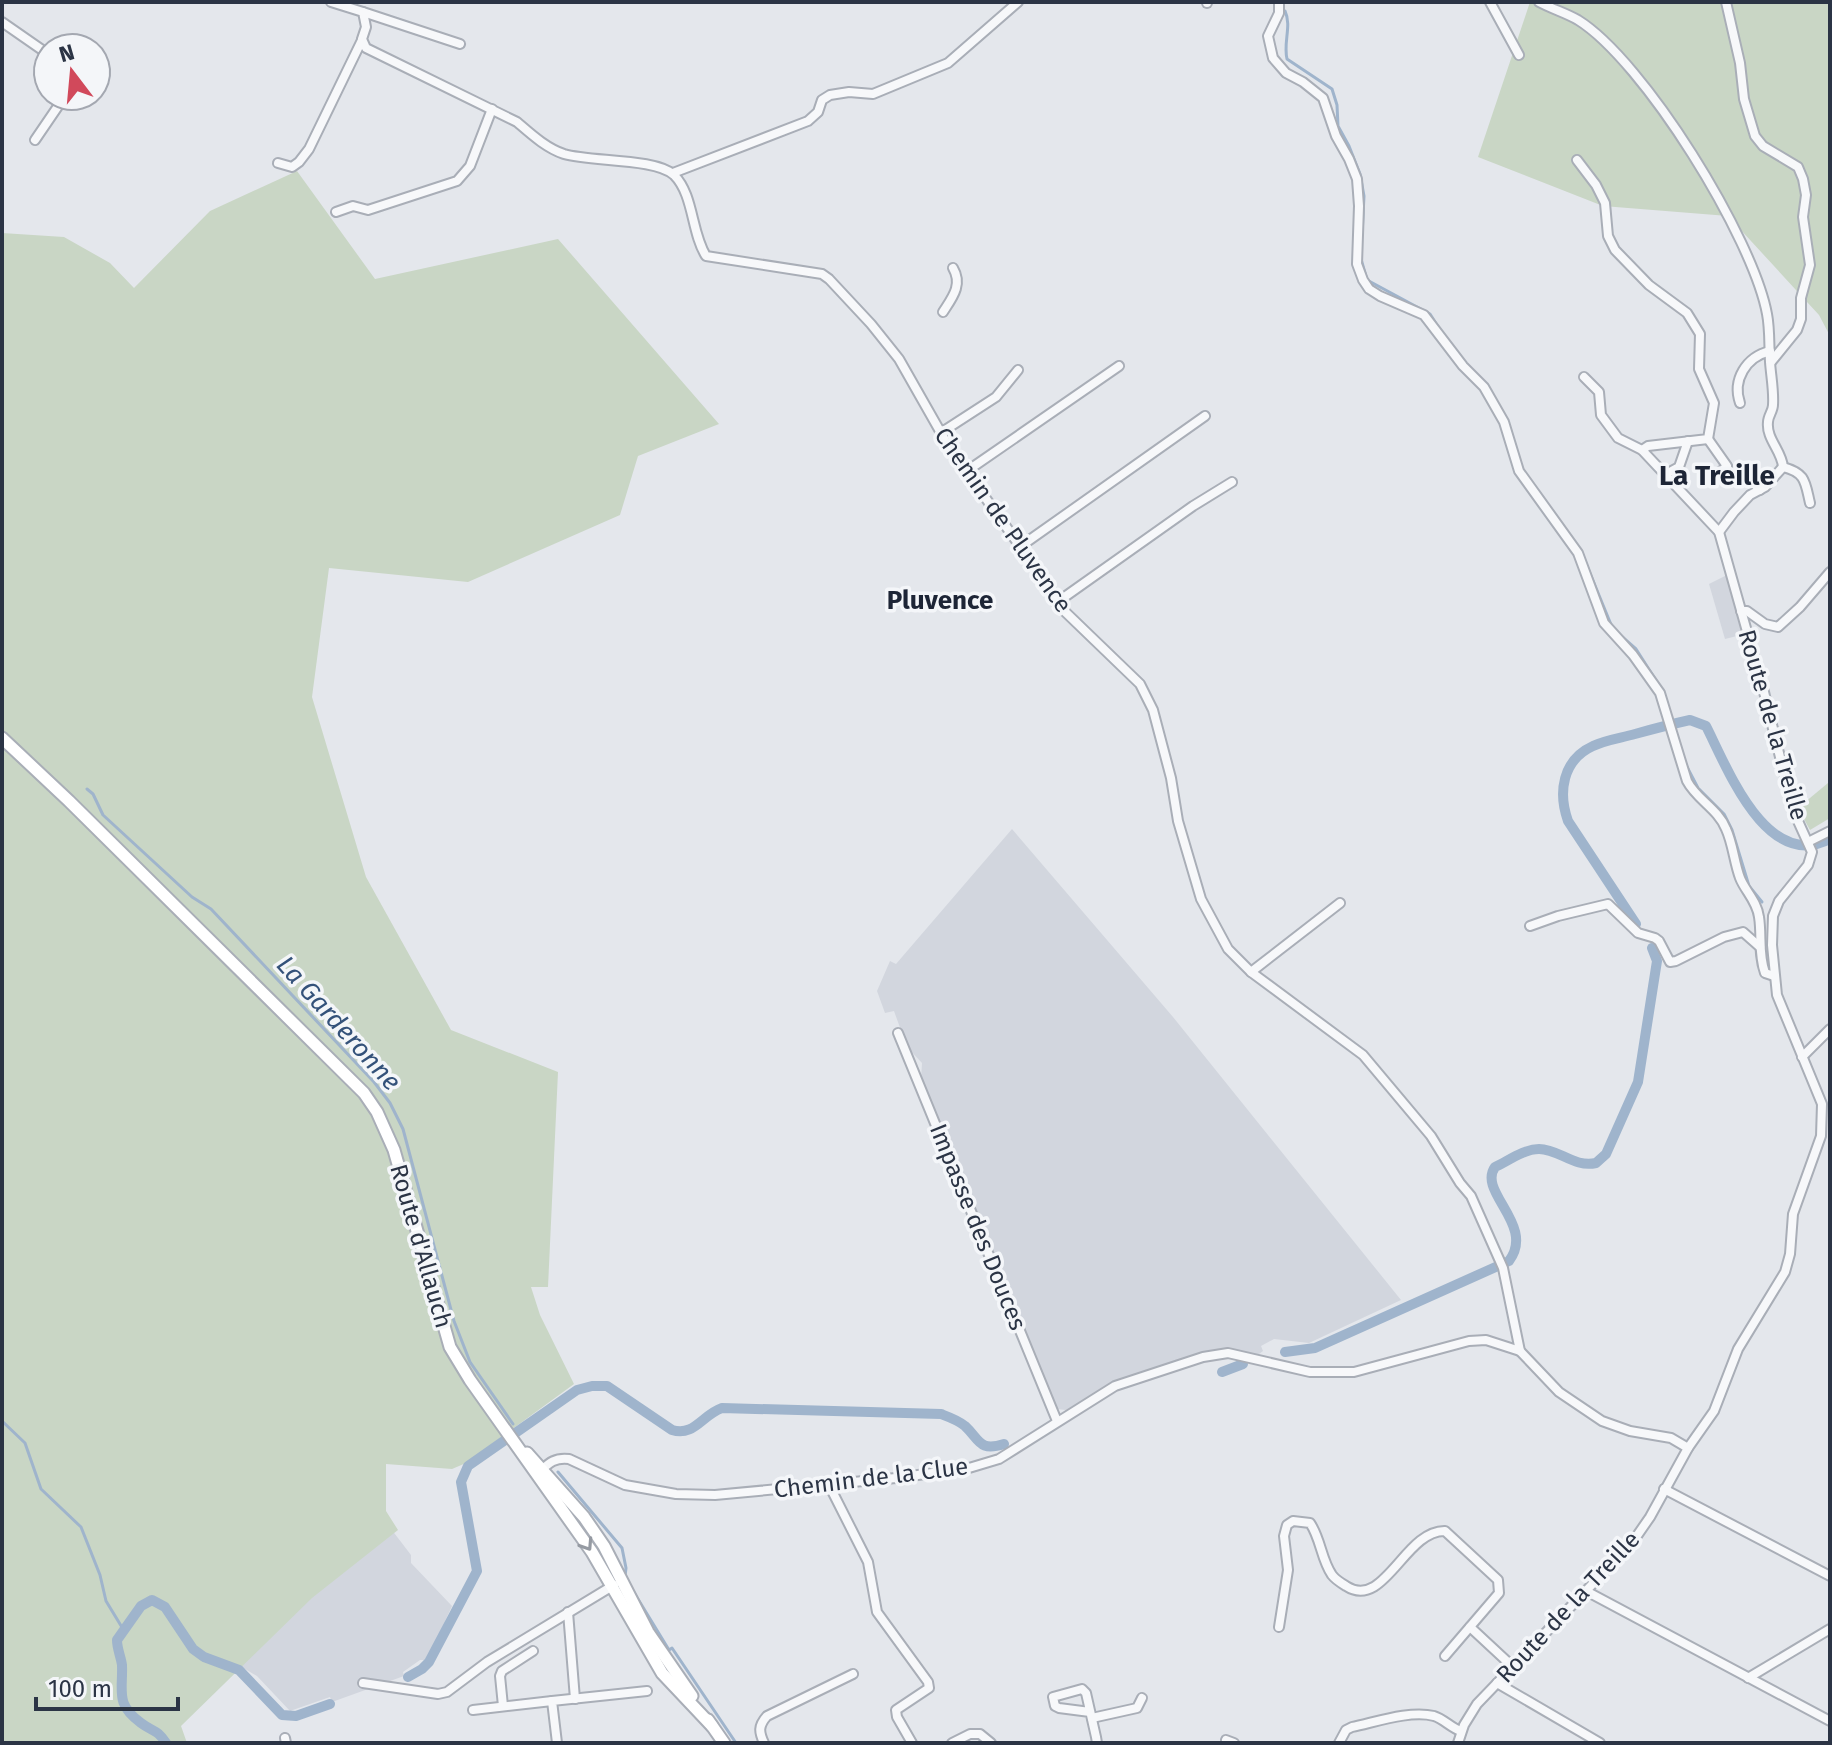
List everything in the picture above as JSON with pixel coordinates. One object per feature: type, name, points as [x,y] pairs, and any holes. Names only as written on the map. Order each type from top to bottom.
[{"type":"main road","name":"Route d'Allauch","points":[[2,738],[364,1093],[386,1130],[450,1347],[509,1436],[604,1546],[616,1584],[644,1634],[724,1743]]},
{"type":"street","points":[[331,2],[460,44]]},
{"type":"street","points":[[362,39],[366,48],[517,122],[537,139],[562,153],[652,166],[673,173],[808,121],[818,112],[822,100],[830,95],[849,92],[873,94],[948,63],[1018,2]]},
{"type":"street","points":[[1279,2],[1279,13],[1268,36],[1273,58],[1286,73],[1323,98],[1336,136],[1357,179],[1357,264],[1363,280],[1369,289],[1380,296],[1424,315],[1463,366],[1484,387],[1504,422],[1519,471],[1578,553],[1604,623],[1633,655],[1660,693],[1687,781],[1692,791],[1721,818],[1727,830],[1740,877],[1760,918],[1760,948],[1765,973],[1774,976]]},
{"type":"street","points":[[1490,2],[1519,55]]},
{"type":"street","points":[[1539,2],[1578,20],[1649,91],[1736,229],[1760,286],[1768,315],[1773,406],[1768,423],[1783,467]]},
{"type":"street","points":[[1726,2],[1740,63],[1744,99],[1755,136],[1763,146],[1798,167],[1806,195],[1803,217],[1810,265],[1801,298],[1801,319],[1797,330],[1770,363]]},
{"type":"street","points":[[278,163],[292,167],[309,149],[362,39],[366,27],[363,12]]},
{"type":"street","points":[[2,22],[32,43]]},
{"type":"street","points":[[336,212],[353,206],[368,210],[457,181],[470,166],[492,109]]},
{"type":"street","points":[[35,140],[54,112]]},
{"type":"street","points":[[1577,160],[1605,203],[1608,236],[1615,250],[1649,285],[1680,306],[1700,334],[1699,369],[1714,403],[1708,439],[1727,466],[1712,480]]},
{"type":"street","name":"Chemin de Pluvence","points":[[673,173],[686,195],[706,256],[822,274],[871,324],[899,359],[949,447],[1055,595],[1056,603],[1140,684],[1161,736],[1178,821],[1201,899],[1228,949],[1251,972],[1363,1055],[1405,1102],[1471,1196],[1501,1264],[1520,1351]]},
{"type":"street","points":[[943,312],[957,289],[958,276],[953,268]]},
{"type":"street","points":[[1740,403],[1736,394],[1741,373],[1753,357],[1770,351]]},
{"type":"street","points":[[967,471],[1119,366]]},
{"type":"street","points":[[942,432],[996,397],[1018,370]]},
{"type":"street","points":[[1584,377],[1599,392],[1601,415],[1618,438],[1642,450],[1719,532],[1750,495],[1760,490],[1783,467]]},
{"type":"street","points":[[1021,546],[1205,416]]},
{"type":"street","points":[[1642,450],[1648,446],[1708,439]]},
{"type":"street","points":[[1666,474],[1679,467],[1688,441]]},
{"type":"street","points":[[1783,467],[1798,471],[1804,479],[1810,503]]},
{"type":"street","points":[[1746,476],[1760,490]]},
{"type":"street","points":[[1056,603],[1232,482]]},
{"type":"street","name":"Route de la Treille","points":[[1458,1743],[1470,1714],[1512,1666],[1632,1543],[1688,1448],[1714,1411],[1738,1349],[1785,1272],[1790,1254],[1793,1214],[1823,1123],[1822,1104],[1780,1003],[1774,976],[1773,916],[1783,895],[1808,865],[1809,843],[1793,810],[1719,532]]},
{"type":"street","points":[[1741,611],[1747,611],[1765,624],[1778,627],[1830,572]]},
{"type":"street","points":[[1809,843],[1830,831]]},
{"type":"street","points":[[1251,972],[1340,903]]},
{"type":"street","points":[[1530,926],[1608,904],[1638,933],[1659,941],[1672,962],[1724,937],[1743,932],[1760,948]]},
{"type":"street","points":[[1802,1057],[1830,1029]]},
{"type":"street","name":"Impasse des Douces","points":[[898,1033],[1057,1421]]},
{"type":"street","name":"Chemin de la Clue","points":[[539,1472],[559,1458],[569,1459],[625,1485],[676,1494],[715,1495],[969,1468],[999,1459],[1019,1448],[1115,1386],[1215,1355],[1245,1355],[1290,1369],[1331,1373],[1354,1372],[1469,1341],[1486,1340],[1520,1351]]},
{"type":"street","points":[[1520,1351],[1559,1392],[1602,1421],[1630,1431],[1671,1438],[1688,1448]]},
{"type":"street","points":[[829,1485],[868,1562],[877,1612],[928,1682],[929,1688],[896,1710],[912,1743]]},
{"type":"street","points":[[1664,1489],[1830,1576]]},
{"type":"street","points":[[1279,1627],[1288,1570],[1284,1536],[1287,1525],[1293,1521],[1310,1523],[1333,1577],[1353,1591],[1364,1592],[1376,1587],[1424,1536],[1434,1530],[1445,1531],[1498,1580],[1499,1593],[1445,1656]]},
{"type":"street","points":[[363,1683],[438,1694],[447,1692],[487,1662],[616,1584]]},
{"type":"street","points":[[1586,1591],[1830,1721]]},
{"type":"street","points":[[568,1612],[575,1699]]},
{"type":"street","points":[[1470,1627],[1512,1666]]},
{"type":"street","points":[[1748,1678],[1830,1629]]},
{"type":"street","points":[[503,1706],[502,1671],[533,1651]]},
{"type":"street","points":[[764,1743],[759,1733],[761,1723],[767,1716],[853,1674]]},
{"type":"street","points":[[1497,1683],[1600,1743]]},
{"type":"street","points":[[1092,1718],[1090,1712],[1055,1706],[1053,1697],[1082,1689],[1086,1693],[1092,1718],[1097,1743]]},
{"type":"street","points":[[473,1710],[647,1691]]},
{"type":"street","points":[[1092,1718],[1137,1708],[1142,1698]]},
{"type":"street","points":[[552,1701],[557,1743]]},
{"type":"street","points":[[1339,1743],[1346,1730],[1352,1727],[1411,1716],[1439,1718],[1461,1731]]},
{"type":"street","points":[[952,1743],[970,1734],[980,1734],[991,1743]]},
{"type":"shaded area","points":[[1727,575],[1745,634],[1725,639],[1709,584]]},
{"type":"shaded area","points":[[1012,829],[1173,1017],[1401,1300],[1309,1343],[1274,1339],[1261,1346],[1263,1351],[1255,1357],[1233,1352],[1114,1383],[1066,1410],[1057,1409],[921,1080],[922,1063],[907,1047],[894,1011],[885,1013],[877,991],[890,961],[896,964]]},
{"type":"shaded area","points":[[385,1521],[411,1555],[411,1563],[452,1606],[427,1660],[420,1660],[403,1672],[404,1676],[332,1702],[330,1697],[290,1711],[257,1676],[228,1659]]},
{"type":"green space","points":[[1530,2],[1830,2],[1830,336],[1819,315],[1728,216],[1603,206],[1478,157]]},
{"type":"green space","points":[[297,171],[375,279],[558,239],[719,424],[638,456],[620,515],[468,582],[329,568],[312,697],[366,877],[451,1030],[558,1072],[548,1287],[531,1287],[540,1315],[574,1384],[466,1463],[452,1469],[386,1464],[386,1511],[398,1530],[312,1598],[181,1726],[187,1743],[2,1743],[2,233],[64,237],[110,263],[134,288],[210,211]]},
{"type":"green space","points":[[1828,783],[1830,818],[1810,830],[1798,808]]},
{"type":"waterway","points":[[1285,11],[1288,22],[1287,59],[1332,89],[1338,126],[1360,174],[1364,196],[1362,235]]},
{"type":"waterway","points":[[1361,259],[1367,280],[1430,314],[1442,333]]},
{"type":"waterway","points":[[1580,549],[1612,627]]},
{"type":"waterway","points":[[1620,635],[1636,649],[1657,682]]},
{"type":"waterway","points":[[1636,924],[1568,821],[1565,810],[1563,789],[1569,768],[1583,752],[1598,744],[1690,720],[1706,726],[1738,788],[1768,829],[1787,841],[1807,845],[1830,839]]},
{"type":"waterway","points":[[1686,765],[1698,788],[1724,814],[1749,886],[1762,902]]},
{"type":"waterway","name":"La Garderonne","points":[[87,789],[93,794],[103,815],[192,897],[211,909],[374,1082],[390,1103],[403,1129],[454,1321],[470,1362],[513,1424]]},
{"type":"waterway","points":[[1285,1352],[1315,1348],[1509,1261],[1515,1248],[1516,1235],[1493,1187],[1495,1167],[1522,1153],[1539,1149],[1588,1164],[1596,1163],[1606,1154],[1638,1082],[1657,961],[1652,948]]},
{"type":"waterway","points":[[1222,1372],[1243,1364]]},
{"type":"waterway","points":[[408,1677],[429,1662],[477,1571],[461,1482],[468,1466],[577,1390],[607,1386],[672,1430],[692,1428],[722,1408],[941,1414],[962,1424],[985,1446],[1004,1444]]},
{"type":"waterway","points":[[2,1421],[25,1443],[41,1489],[81,1527],[100,1575],[106,1601],[123,1629]]},
{"type":"waterway","name":"La Garderonne","points":[[558,1472],[622,1548],[625,1576]]},
{"type":"waterway","name":"La Garderonne","points":[[630,1586],[669,1650],[672,1648],[736,1743]]},
{"type":"waterway","points":[[166,1743],[127,1710],[122,1697],[122,1665],[117,1640],[141,1606],[152,1600],[165,1607],[193,1649],[204,1657],[239,1670],[282,1715],[296,1716],[330,1704]]},
{"type":"district","name":"La Treille","points":[[1717,475]]},
{"type":"district","name":"Pluvence","points":[[940,600]]}]
